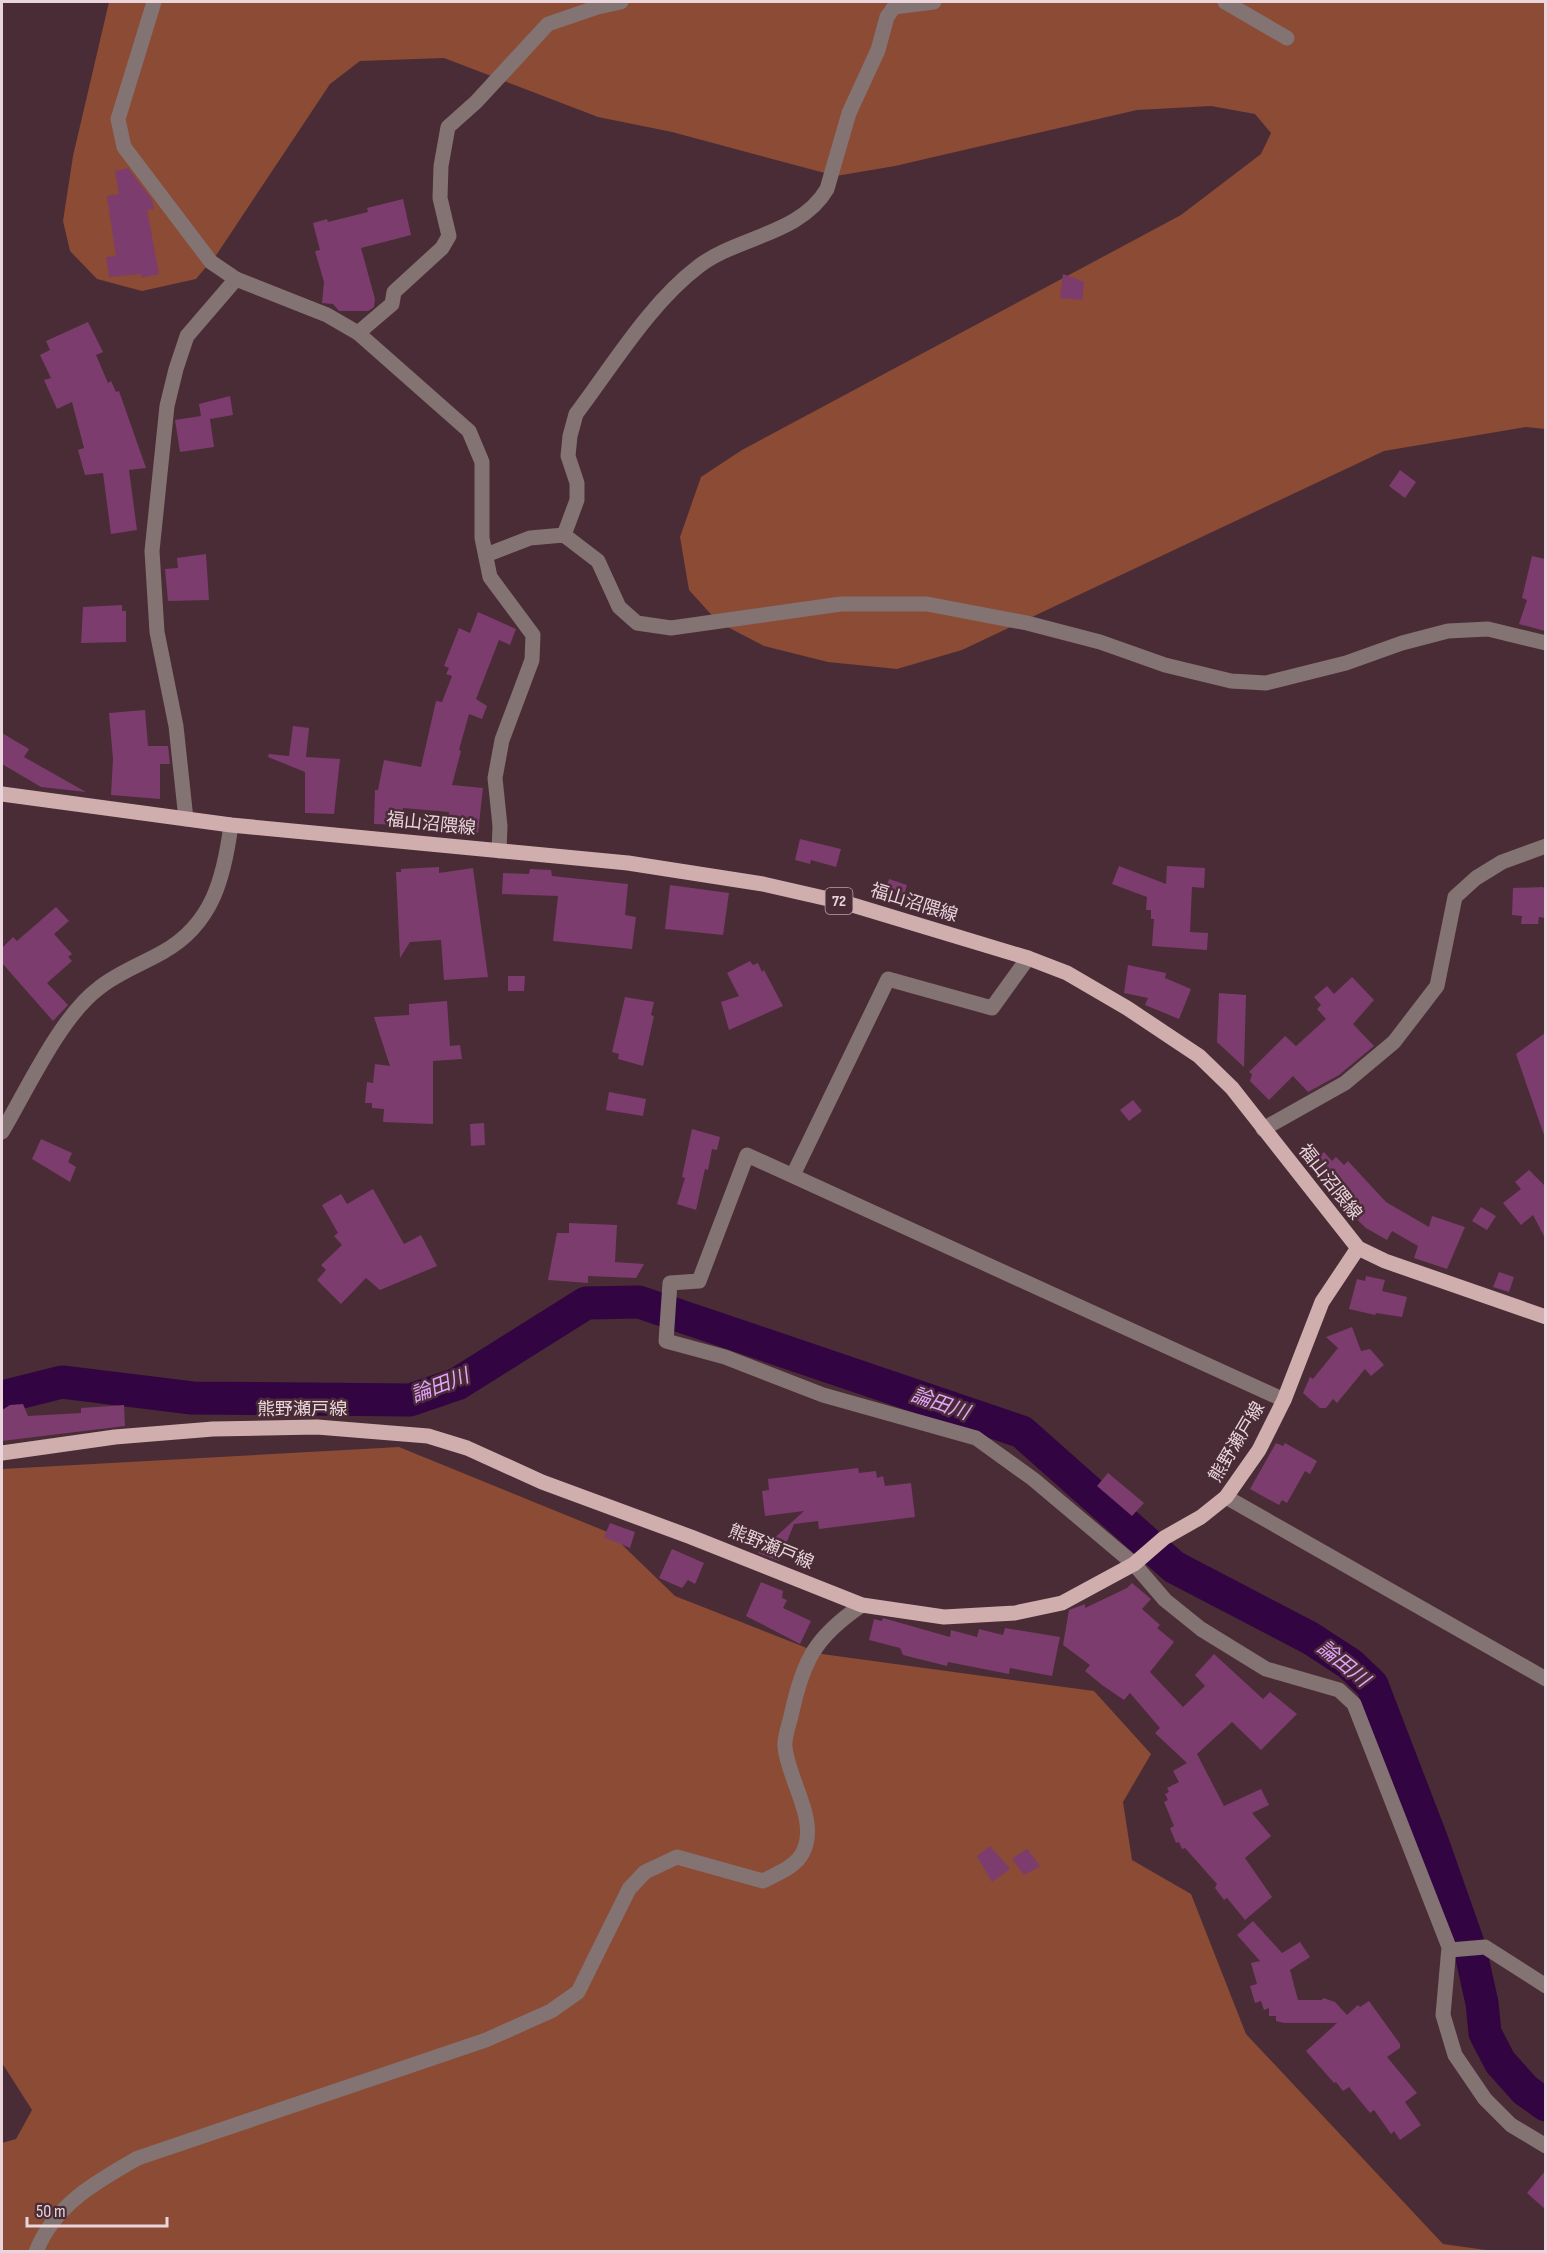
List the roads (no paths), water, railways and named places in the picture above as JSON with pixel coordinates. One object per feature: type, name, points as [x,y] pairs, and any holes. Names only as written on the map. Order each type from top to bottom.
[{"type":"main road","name":"福山沼隈線","points":[[4,794],[231,825],[628,862],[763,884],[846,903],[1028,958],[1067,973],[1127,1008],[1199,1056],[1233,1088],[1358,1248],[1385,1261],[1545,1317]]},
{"type":"main road","name":"熊野瀬戸線","points":[[2,1452],[115,1437],[213,1429],[317,1427],[428,1436],[467,1448],[542,1482],[691,1537],[862,1605],[944,1617],[1015,1613],[1062,1603],[1134,1564],[1164,1538],[1202,1517],[1226,1497],[1259,1450],[1284,1400],[1322,1302],[1358,1248]]},
{"type":"street","points":[[154,2],[118,119],[124,147],[212,262],[236,279],[327,315],[358,333],[469,431],[482,462],[482,538],[490,577],[533,635],[532,660],[502,741],[495,778],[501,826],[499,851]]},
{"type":"street","points":[[358,333],[392,304],[394,292],[442,248],[449,236],[440,198],[441,166],[448,127],[548,24],[598,7],[621,2]]},
{"type":"street","points":[[564,535],[577,500],[577,483],[568,456],[576,414],[667,293],[700,264],[796,220],[822,199],[849,113],[878,50],[892,4],[934,2]]},
{"type":"street","points":[[1225,2],[1287,38]]},
{"type":"street","points":[[186,819],[176,726],[157,632],[152,551],[167,406],[176,369],[187,336],[236,279]]},
{"type":"street","points":[[486,555],[530,538],[564,535],[598,561],[619,607],[637,623],[671,628],[841,604],[927,604],[1027,623],[1100,642],[1165,665],[1231,681],[1266,683],[1346,663],[1402,642],[1448,631],[1488,629],[1545,643]]},
{"type":"street","points":[[2,1132],[59,1035],[78,1008],[99,987],[167,950],[191,932],[211,904],[225,869],[231,825]]},
{"type":"street","points":[[1263,1129],[1344,1083],[1394,1042],[1437,986],[1455,897],[1476,878],[1502,862],[1545,846]]},
{"type":"street","points":[[793,1175],[888,979],[992,1008],[1028,958]]},
{"type":"street","points":[[1284,1400],[747,1155],[699,1281],[670,1283],[666,1341],[725,1358],[823,1395],[976,1438],[1033,1479],[1134,1564],[1165,1600],[1202,1629],[1266,1669],[1339,1690],[1354,1704],[1450,1950],[1443,2015],[1455,2055],[1485,2099],[1511,2124],[1545,2146]]},
{"type":"street","points":[[1226,1497],[1545,1679]]},
{"type":"street","points":[[36,2252],[44,2231],[70,2202],[99,2180],[138,2158],[486,2040],[551,2011],[578,1992],[629,1888],[645,1872],[677,1857],[763,1881],[791,1866],[803,1854],[809,1834],[784,1746],[796,1690],[812,1650],[834,1624],[862,1605]]},
{"type":"street","points":[[1450,1950],[1485,1947],[1545,1986]]},
{"type":"waterway","name":"論田川","points":[[2,1397],[62,1382],[192,1398],[410,1400],[457,1384],[586,1303],[639,1302],[1022,1432],[1174,1567],[1310,1638],[1350,1664],[1372,1685],[1432,1841],[1470,1949],[1482,2003],[1485,2033],[1500,2062],[1525,2090],[1546,2105]]}]
